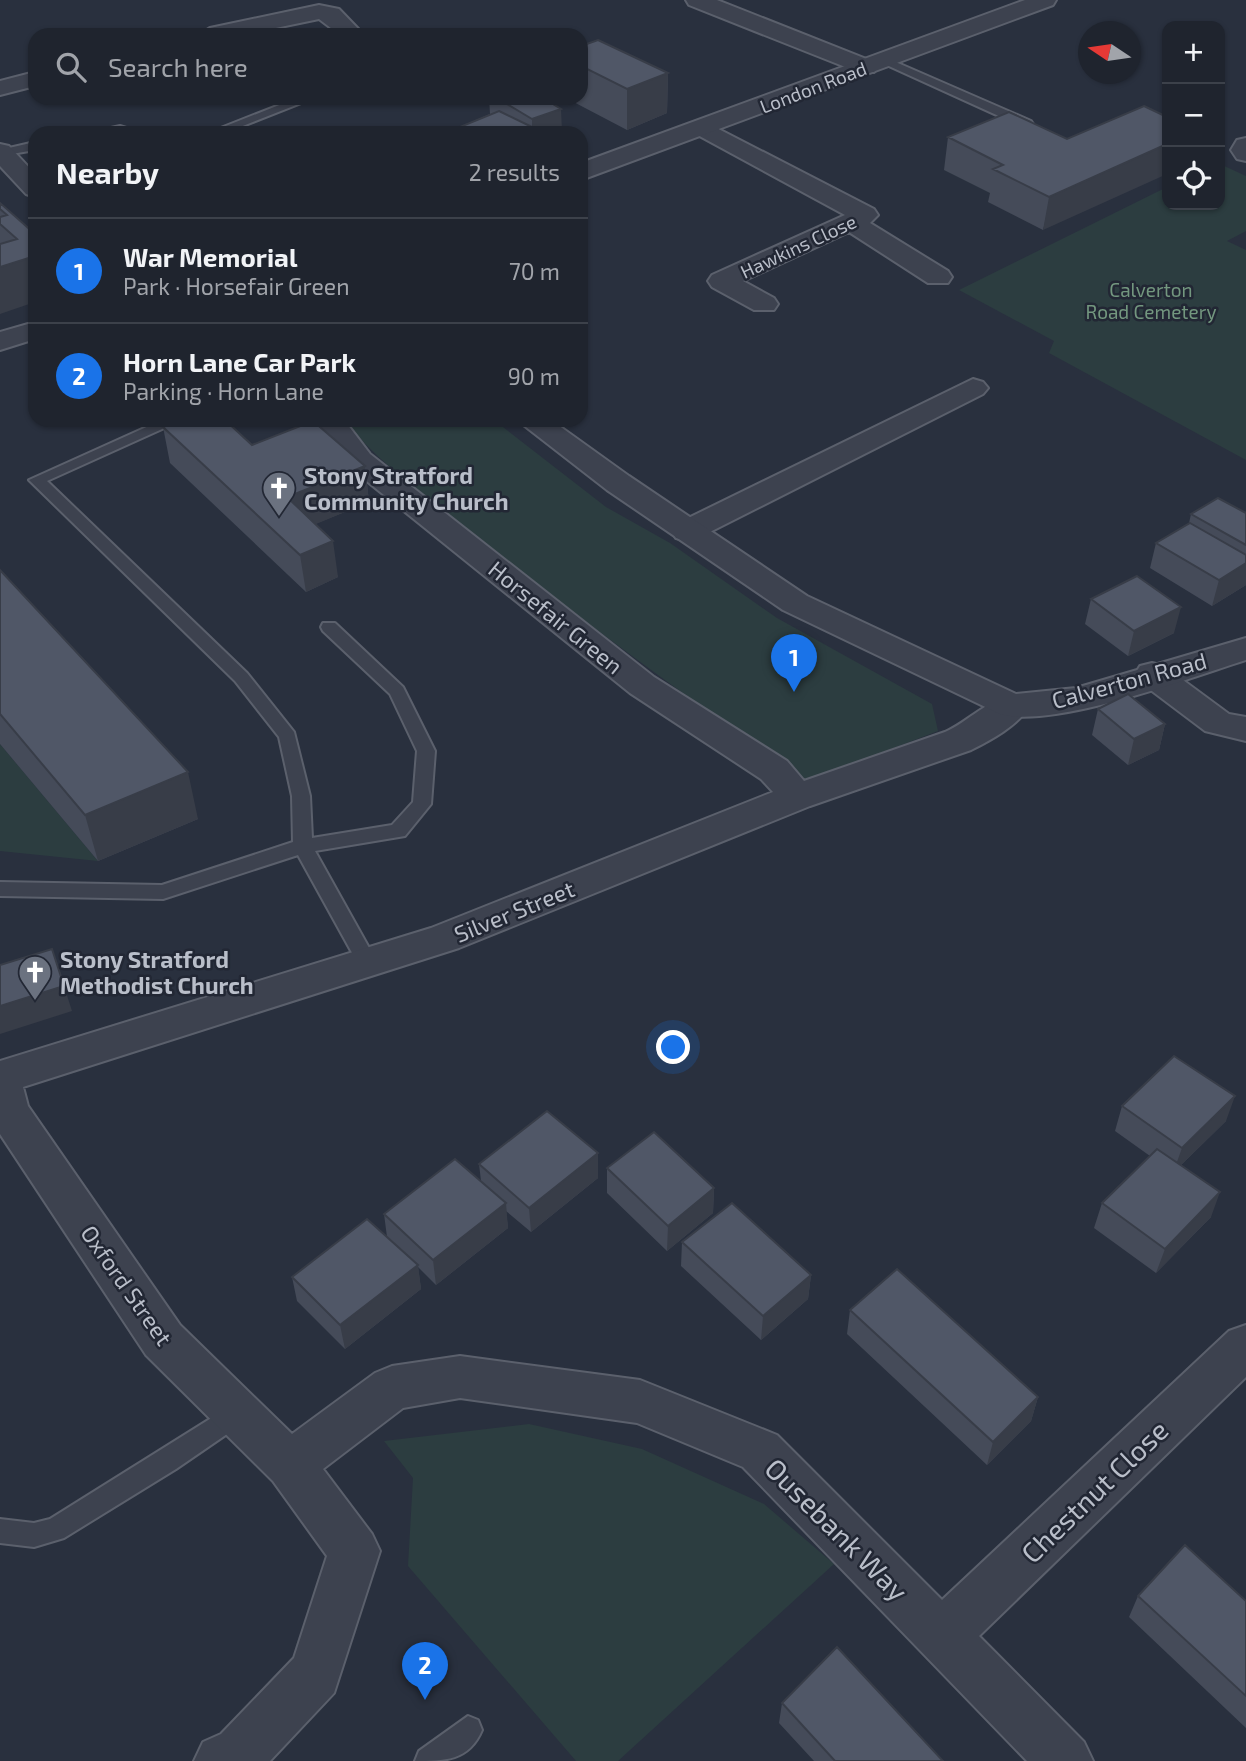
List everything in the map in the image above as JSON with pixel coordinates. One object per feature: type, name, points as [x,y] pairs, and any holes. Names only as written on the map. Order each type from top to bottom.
[{"type":"street","points":[[697,0],[875,64]]},
{"type":"street","name":"London Road","points":[[588,169],[1040,1]]},
{"type":"street","points":[[243,28],[319,12],[331,14],[346,28]]},
{"type":"street","points":[[0,88],[28,81]]},
{"type":"street","name":"Hawkins Close","points":[[703,128],[865,215],[722,281],[764,304]]},
{"type":"street","points":[[1246,145],[1243,150],[1246,154]]},
{"type":"street","points":[[1,152],[28,181]]},
{"type":"street","points":[[851,222],[938,277]]},
{"type":"street","points":[[0,341],[28,332]]},
{"type":"street","points":[[687,531],[973,388]]},
{"type":"street","name":"Horsefair Green","points":[[333,427],[359,460],[642,685],[774,770],[797,797]]},
{"type":"street","points":[[542,427],[687,531],[795,603],[920,666],[1012,706]]},
{"type":"street","name":"Calverton Road","points":[[1012,706],[1078,699],[1152,674],[1246,649]]},
{"type":"street","points":[[1152,674],[1218,723],[1246,730]]},
{"type":"street","name":"Silver Street","points":[[0,1078],[445,938],[797,797],[958,741],[976,733],[1012,706]]},
{"type":"street","name":"Oxford Street","points":[[0,1078],[8,1111],[163,1340],[290,1465],[354,1551],[315,1674],[236,1758]]},
{"type":"street","name":"Chestnut Close","points":[[942,1636],[1246,1346]]},
{"type":"street","name":"Ousebank Way","points":[[290,1465],[392,1388],[460,1377],[640,1402],[760,1451],[1065,1761]]},
{"type":"lane","points":[[875,64],[1040,130]]},
{"type":"lane","points":[[233,126],[289,105]]},
{"type":"lane","points":[[1,152],[28,147]]},
{"type":"lane","points":[[159,427],[37,480],[241,677],[288,736],[301,796],[303,846],[369,964]]},
{"type":"lane","points":[[0,889],[163,892],[303,846],[398,831],[422,804],[426,751],[397,691],[329,627]]},
{"type":"lane","points":[[0,1531],[34,1535],[55,1530],[167,1461],[237,1413]]},
{"type":"lane","points":[[429,1761],[468,1730]]},
{"type":"green space","name":"Calverton Road Cemetery","points":[[1225,166],[1246,176],[1246,231],[1227,241],[1246,250],[1246,460],[1049,353],[1054,341],[959,290],[1162,189],[1162,210],[1225,210]]},
{"type":"green space","points":[[350,427],[503,427],[606,507],[670,543],[777,618],[932,704],[938,731],[808,781],[647,667],[530,578],[395,472]]},
{"type":"green space","points":[[0,744],[98,861],[0,851]]},
{"type":"green space","points":[[529,1424],[642,1449],[764,1504],[834,1564],[618,1761],[576,1761],[408,1566],[413,1478],[384,1441]]},
{"type":"building","points":[[598,40],[668,73],[627,89],[588,70],[588,44]]},
{"type":"building","points":[[509,105],[554,105],[561,109],[532,119]]},
{"type":"building","points":[[1144,106],[1162,115],[1162,146],[1049,197],[993,169],[1003,165],[948,137],[1009,112],[1067,139]]},
{"type":"building","points":[[499,111],[530,126],[462,126]]},
{"type":"building","points":[[0,203],[28,228],[28,258],[0,267],[0,244],[17,239],[0,224],[0,217],[7,215],[0,209]]},
{"type":"building","points":[[163,427],[233,427],[252,445],[298,427],[320,427],[365,466],[287,497],[333,541],[300,555]]},
{"type":"building","points":[[1218,498],[1246,513],[1246,545],[1191,514]]},
{"type":"building","points":[[1190,523],[1246,555],[1246,563],[1219,580],[1156,543]]},
{"type":"building","points":[[0,570],[188,772],[85,815],[0,714]]},
{"type":"building","points":[[1137,576],[1181,607],[1134,631],[1091,599]]},
{"type":"building","points":[[1128,694],[1165,724],[1134,739],[1098,709]]},
{"type":"building","points":[[52,949],[64,986],[0,1006],[0,965]]},
{"type":"building","points":[[1174,1056],[1235,1096],[1182,1148],[1122,1106]]},
{"type":"building","points":[[547,1111],[598,1153],[529,1208],[479,1164]]},
{"type":"building","points":[[654,1132],[714,1188],[668,1226],[607,1168]]},
{"type":"building","points":[[1157,1149],[1220,1192],[1165,1249],[1102,1203]]},
{"type":"building","points":[[455,1159],[506,1203],[433,1260],[384,1214]]},
{"type":"building","points":[[732,1203],[811,1275],[763,1316],[682,1242]]},
{"type":"building","points":[[367,1219],[418,1265],[340,1325],[292,1277]]},
{"type":"building","points":[[897,1269],[1038,1397],[993,1442],[850,1310]]},
{"type":"building","points":[[1185,1545],[1246,1601],[1246,1696],[1138,1596]]},
{"type":"building","points":[[837,1647],[943,1761],[835,1761],[782,1703]]},
{"type":"place","name":"Stony Stratford Community Church","points":[[279,518]]},
{"type":"place","name":"War Memorial","points":[[794,692]]},
{"type":"place","name":"Stony Stratford Methodist Church","points":[[35,1002]]},
{"type":"place","name":"Horn Lane Car Park","points":[[425,1700]]}]
